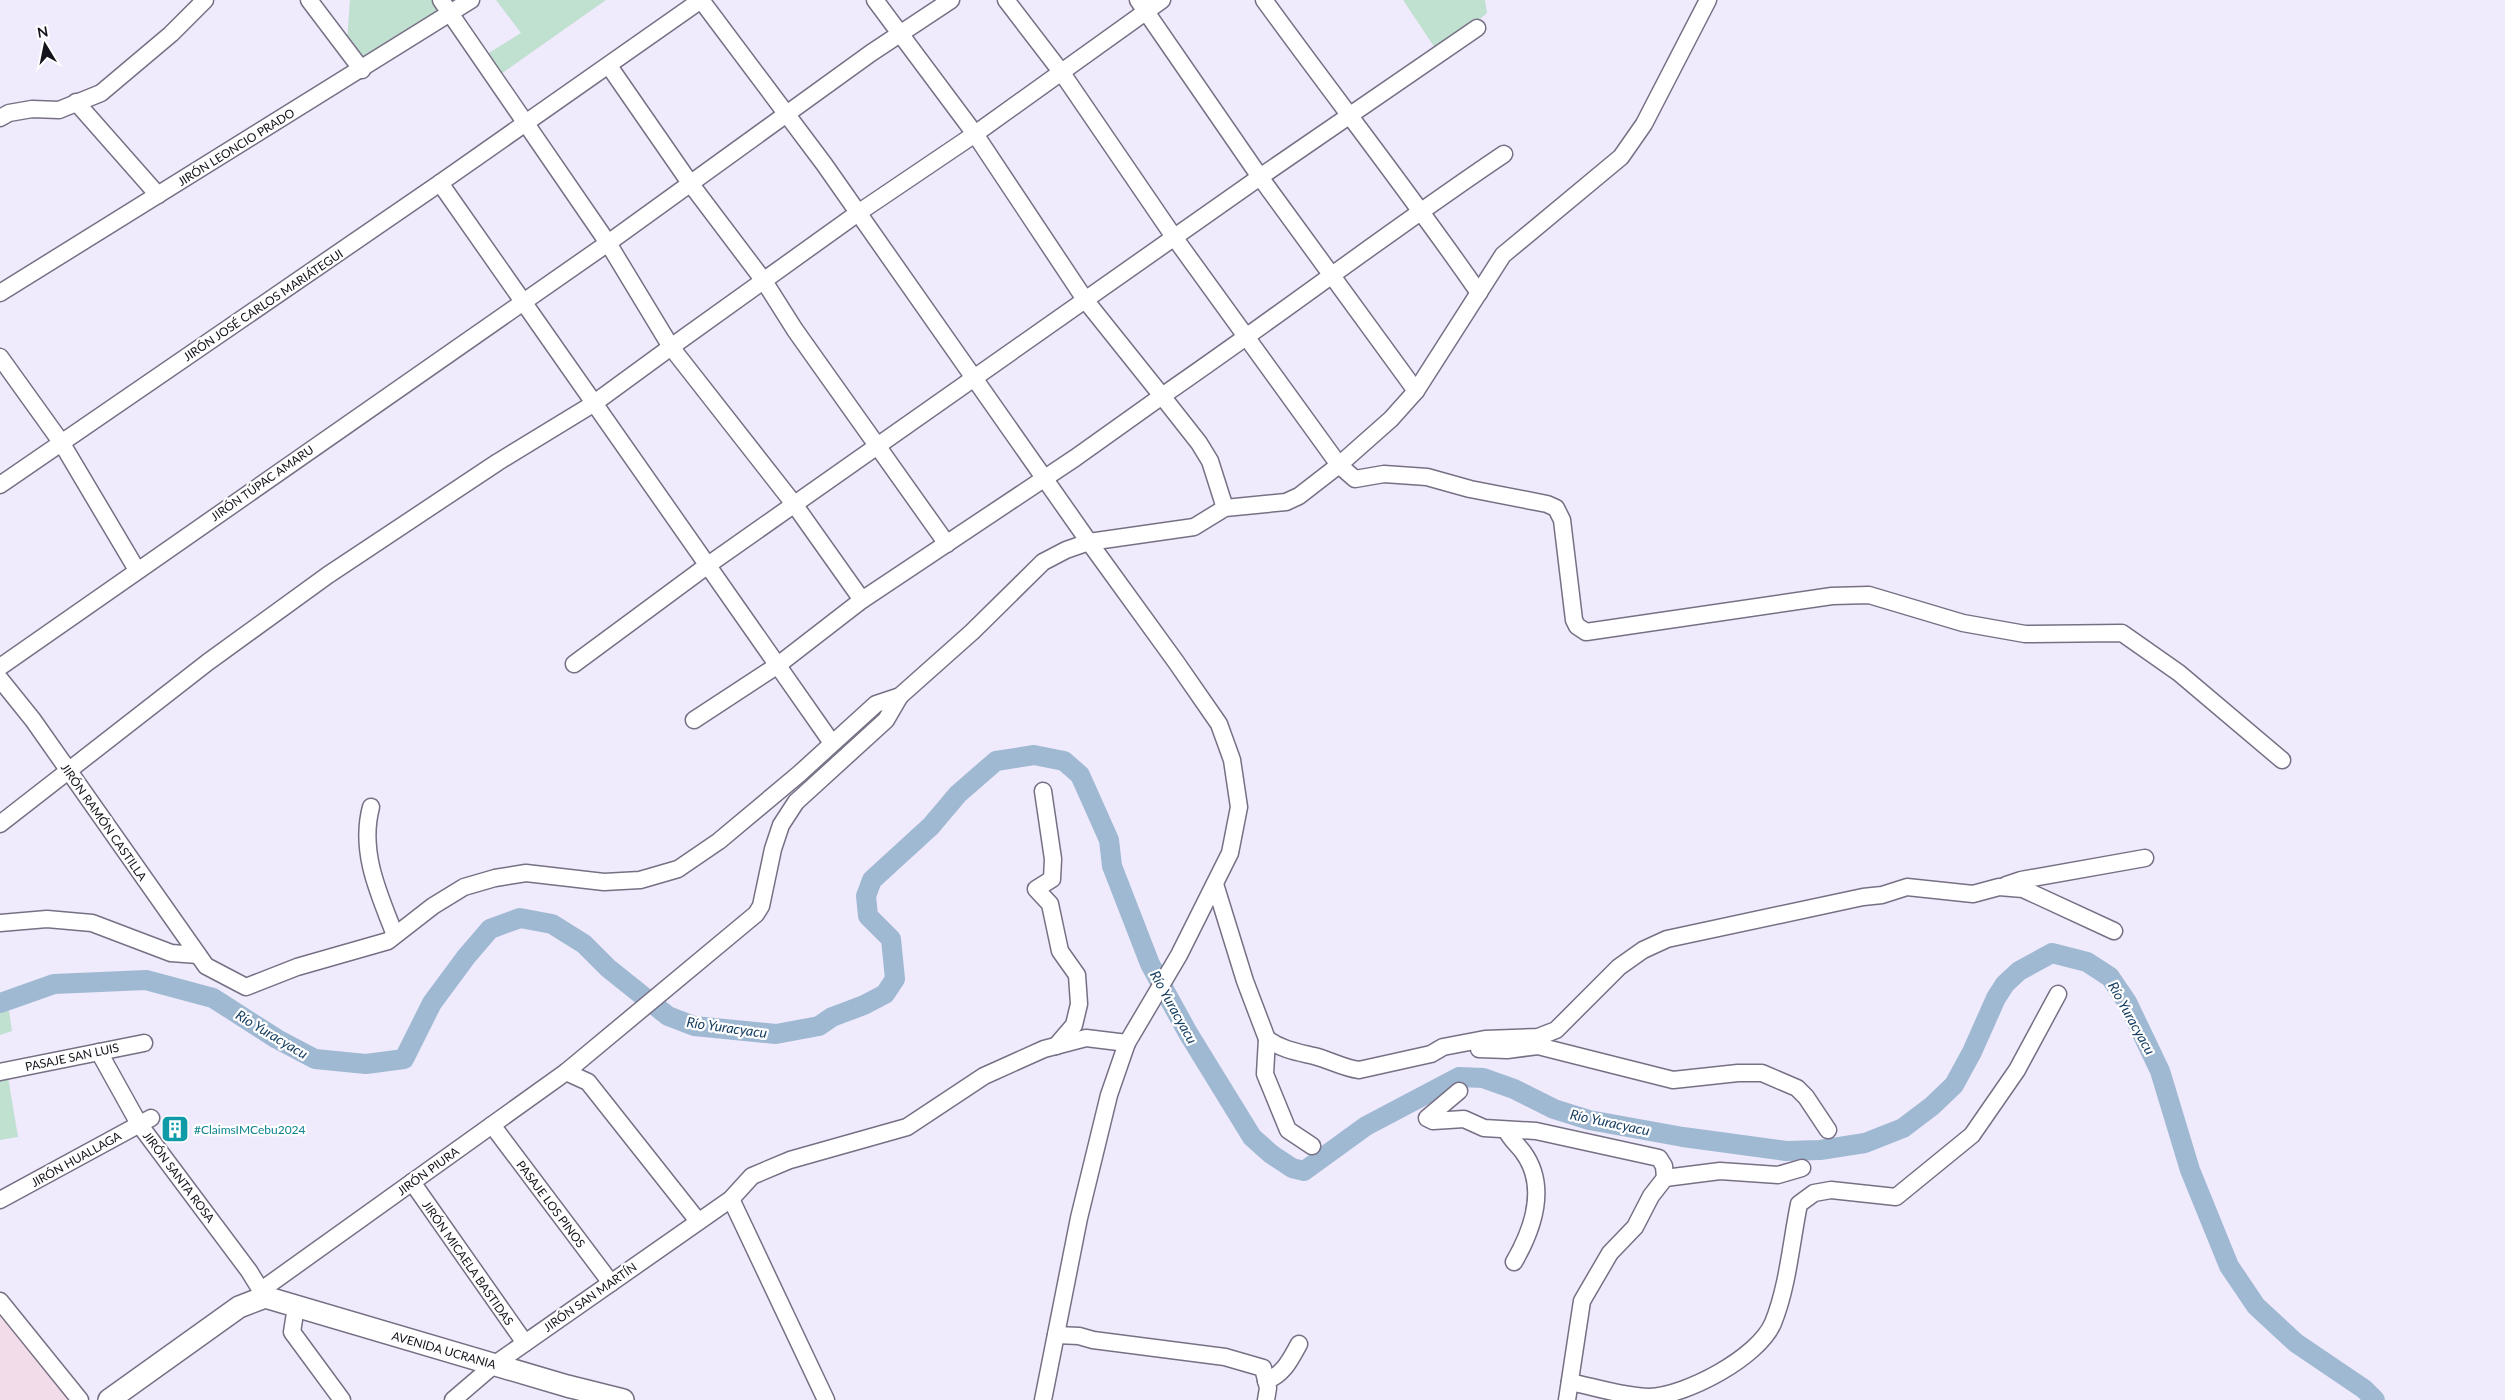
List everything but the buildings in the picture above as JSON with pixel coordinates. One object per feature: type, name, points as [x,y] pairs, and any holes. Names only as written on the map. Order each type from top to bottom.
[{"type":"main road","name":"AVENIDA UCRANIA","points":[[262,1294],[296,1308],[495,1364],[571,1393],[623,1400]]},
{"type":"main road","name":"JIRÓN PIURA","points":[[109,1400],[239,1307],[262,1294]]},
{"type":"street","points":[[0,118],[9,113],[32,109],[59,110],[101,93],[171,34],[205,0]]},
{"type":"street","points":[[309,0],[362,70]]},
{"type":"street","points":[[441,0],[608,244],[671,346],[794,504],[862,600]]},
{"type":"street","name":"JIRÓN LEONCIO PRADO","points":[[0,293],[362,70],[471,0]]},
{"type":"street","points":[[701,0],[858,213],[1208,708],[1219,724],[1232,760],[1239,807],[1230,853],[1179,955],[1127,1043],[1109,1095],[1081,1208],[1043,1400]]},
{"type":"street","name":"JIRÓN JOSÉ CARLOS MARIÁTEGUI","points":[[0,485],[440,183],[701,0]]},
{"type":"street","points":[[875,0],[976,134],[1086,301],[1199,443],[1210,461],[1225,508]]},
{"type":"street","name":"JIRÓN TÚPAC AMARU","points":[[0,667],[524,300],[608,244],[899,34],[951,0]]},
{"type":"street","points":[[1006,0],[1062,73],[1174,237],[1340,465],[1355,479],[1384,474],[1427,477],[1470,489],[1547,504],[1556,508],[1562,520],[1574,620],[1577,626],[1586,632],[1832,596],[1869,595],[1962,623],[2026,634],[2122,633],[2179,673],[2282,760]]},
{"type":"street","points":[[0,824],[208,662],[380,539],[498,462],[594,404],[671,346],[858,213],[976,134],[1062,73],[1142,6],[1162,0]]},
{"type":"street","points":[[1264,0],[1348,116],[1422,209],[1479,293]]},
{"type":"street","points":[[0,923],[47,919],[92,923],[171,953],[202,961],[246,988],[298,966],[388,941],[433,906],[464,888],[495,878],[526,873],[613,881],[640,880],[678,869],[719,841],[876,704],[900,696],[972,632],[1042,562],[1066,550],[1089,542],[1194,527],[1225,508],[1286,502],[1299,496],[1340,465],[1391,419],[1416,391],[1503,255],[1621,158],[1644,124],[1708,0]]},
{"type":"street","points":[[1142,6],[1260,177],[1416,391]]},
{"type":"street","points":[[574,664],[794,504],[878,447],[1260,177],[1477,28]]},
{"type":"street","points":[[609,66],[690,183],[764,281],[947,544]]},
{"type":"street","points":[[76,102],[158,195]]},
{"type":"street","points":[[694,720],[778,665],[862,600],[1126,423],[1247,338],[1422,209],[1504,154]]},
{"type":"street","points":[[440,183],[524,300],[594,404],[832,743]]},
{"type":"street","points":[[0,357],[62,442],[137,570]]},
{"type":"street","name":"JIRÓN RAMÓN CASTILLA","points":[[0,679],[68,770],[202,961]]},
{"type":"street","name":"JIRÓN PIURA","points":[[262,1294],[412,1182],[566,1072],[756,914],[761,906],[773,849],[781,825],[796,802],[886,720],[900,696]]},
{"type":"street","points":[[1043,791],[1053,859],[1052,879],[1036,889],[1050,904],[1060,951],[1077,975],[1079,1004],[1074,1026],[1056,1046]]},
{"type":"street","points":[[371,807],[367,834],[369,861],[379,896],[395,935]]},
{"type":"street","points":[[1267,1039],[1290,1052],[1315,1056],[1347,1069],[1359,1070],[1399,1062],[1458,1044],[1485,1039],[1538,1037],[1556,1030],[1619,967],[1643,950],[1667,939],[1863,897],[1882,896],[1907,887],[1973,894],[2021,880],[2145,858]]},
{"type":"street","points":[[1215,884],[1245,981],[1267,1039],[1265,1074],[1288,1130],[1312,1146]]},
{"type":"street","points":[[1999,887],[2023,889],[2114,931]]},
{"type":"street","points":[[1570,1382],[1649,1397],[1673,1392],[1696,1384],[1728,1366],[1756,1346],[1772,1324],[1782,1291],[1799,1204],[1814,1193],[1832,1190],[1896,1197],[1972,1135],[2017,1070],[2058,994]]},
{"type":"street","name":"JIRÓN SAN MARTÍN","points":[[453,1400],[495,1364],[731,1199],[752,1176],[790,1160],[908,1127],[984,1076],[1056,1046],[1086,1038],[1127,1043]]},
{"type":"street","name":"PASAJE SAN LUIS","points":[[0,1072],[144,1042]]},
{"type":"street","points":[[1458,1044],[1466,1049],[1507,1050],[1538,1046],[1673,1080],[1738,1073],[1762,1073],[1797,1088],[1806,1097],[1828,1130]]},
{"type":"street","name":"JIRÓN SANTA ROSA","points":[[99,1052],[249,1271],[262,1294]]},
{"type":"street","points":[[566,1072],[588,1082],[698,1221]]},
{"type":"street","points":[[1459,1091],[1427,1118],[1433,1121],[1464,1119],[1484,1128],[1536,1131],[1659,1158],[1664,1166],[1665,1178],[1651,1196],[1635,1227],[1610,1253],[1582,1301],[1567,1400]]},
{"type":"street","name":"JIRÓN HUALLAGA","points":[[0,1200],[145,1121]]},
{"type":"street","name":"PASAJE LOS PINOS","points":[[492,1125],[611,1283]]},
{"type":"street","points":[[1506,1130],[1511,1141],[1522,1152],[1532,1171],[1537,1195],[1535,1210],[1524,1245],[1514,1262]]},
{"type":"street","points":[[1665,1178],[1720,1171],[1778,1176],[1802,1168]]},
{"type":"street","name":"JIRÓN MICAELA BASTIDAS","points":[[412,1182],[525,1343]]},
{"type":"street","points":[[731,1199],[826,1400]]},
{"type":"street","points":[[0,1301],[80,1400]]},
{"type":"street","points":[[296,1308],[292,1332],[342,1400]]},
{"type":"street","points":[[1056,1335],[1079,1336],[1094,1340],[1225,1357],[1263,1368],[1266,1381],[1266,1400]]},
{"type":"street","points":[[1266,1381],[1276,1377],[1288,1366],[1299,1344]]},
{"type":"shaded area","points":[[0,1302],[77,1400],[0,1400]]},
{"type":"green space","points":[[350,0],[433,0],[441,11],[360,61],[347,41]]},
{"type":"green space","points":[[496,0],[606,0],[498,76],[484,56],[521,33]]},
{"type":"green space","points":[[1403,0],[1485,0],[1487,13],[1439,54]]},
{"type":"green space","points":[[0,1011],[9,1011],[12,1031],[0,1035]]},
{"type":"green space","points":[[8,1077],[18,1137],[0,1140],[0,1078]]},
{"type":"waterway","name":"Río Yuracyacu","points":[[0,1003],[54,984],[146,980],[213,998],[277,1039],[315,1059],[366,1064],[404,1059],[432,1003],[466,957],[490,929],[520,918],[552,924],[584,944],[608,968],[668,1016],[694,1026],[776,1034],[819,1026],[832,1017],[864,1005],[885,994],[895,979],[891,939],[868,916],[866,896],[872,880],[931,826],[958,794],[996,761],[1034,755],[1064,761],[1080,775],[1109,840],[1112,866],[1150,964],[1188,1033],[1252,1137],[1271,1154],[1292,1168],[1304,1171],[1366,1126],[1459,1077],[1483,1078],[1514,1089],[1554,1109],[1589,1120],[1683,1137],[1786,1151],[1820,1150],[1865,1143],[1903,1128],[1932,1106],[1954,1085],[1972,1052],[1996,998],[2005,984],[2019,971],[2052,953],[2087,962],[2110,977],[2127,1002],[2160,1071],[2190,1170],[2229,1266],[2256,1306],[2296,1343],[2364,1389],[2375,1400]]},
{"type":"place","name":"#ClaimsIMCebu2024","points":[[175,1129]]}]
